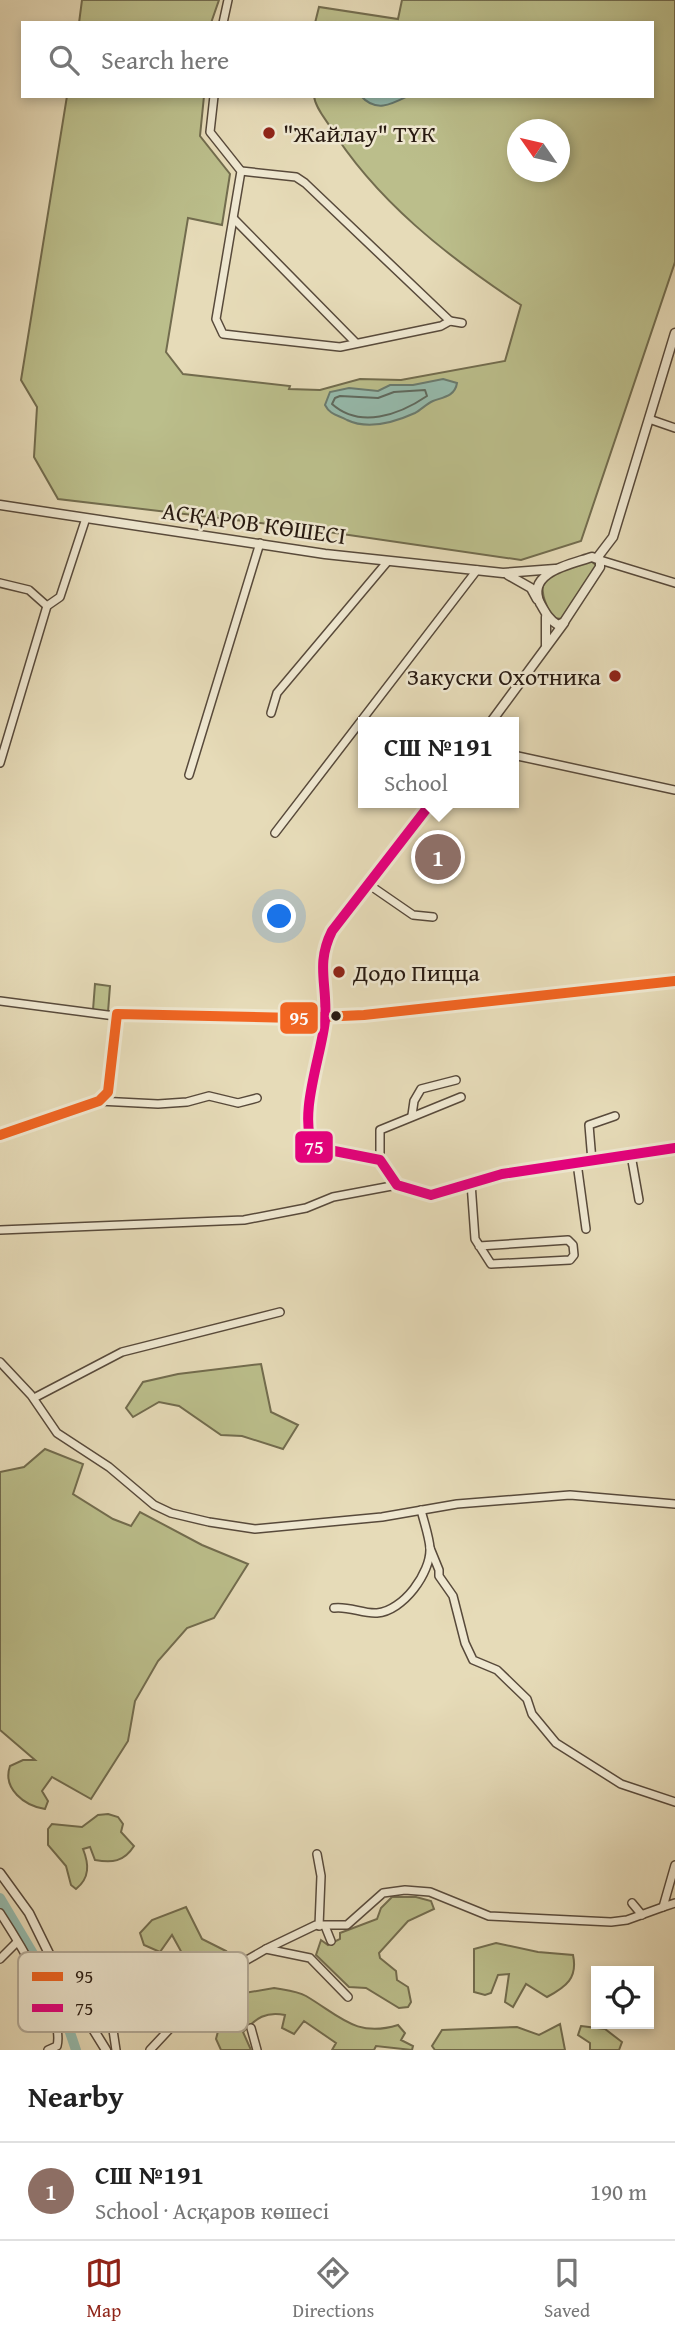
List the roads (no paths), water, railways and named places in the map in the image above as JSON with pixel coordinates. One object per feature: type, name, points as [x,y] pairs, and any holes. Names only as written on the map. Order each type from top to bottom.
[{"type":"street","points":[[223,21],[228,0]]},
{"type":"street","points":[[214,98],[210,132],[241,171],[296,177],[305,183],[450,321],[462,323]]},
{"type":"street","points":[[241,171],[216,319],[223,334],[340,347],[441,326],[450,321]]},
{"type":"street","points":[[234,219],[356,344]]},
{"type":"street","points":[[495,717],[564,622],[600,567],[598,559],[613,537],[675,332]]},
{"type":"street","points":[[649,419],[675,428]]},
{"type":"street","name":"АСҚАРОВ КӨШЕСІ","points":[[0,505],[388,561],[503,573]]},
{"type":"street","points":[[0,763],[47,606],[60,597],[86,518]]},
{"type":"street","points":[[189,775],[260,543]]},
{"type":"street","points":[[503,573],[555,569],[598,559],[675,583]]},
{"type":"street","points":[[271,713],[277,693],[388,561]]},
{"type":"street","points":[[545,648],[548,624],[538,599],[538,587],[545,576],[555,569]]},
{"type":"street","points":[[365,717],[477,570]]},
{"type":"street","points":[[503,573],[521,580],[531,588],[551,621],[558,625],[564,622]]},
{"type":"street","points":[[0,583],[29,590],[47,606]]},
{"type":"street","points":[[275,834],[358,726]]},
{"type":"street","points":[[519,756],[675,790]]},
{"type":"street","points":[[380,1160],[318,1150],[310,1139],[311,1096],[326,1016],[321,962],[324,947],[332,931],[427,808]]},
{"type":"street","points":[[368,884],[414,915],[433,917]]},
{"type":"street","points":[[0,1001],[115,1016],[123,1013],[296,1018],[364,1015],[675,981]]},
{"type":"street","points":[[99,1101],[110,1086],[115,1016]]},
{"type":"street","points":[[412,1115],[414,1101],[421,1090],[456,1080]]},
{"type":"street","points":[[0,1135],[99,1101],[158,1104],[209,1096],[238,1103],[257,1098]]},
{"type":"street","points":[[397,1185],[380,1160],[380,1130],[461,1097]]},
{"type":"street","points":[[592,1161],[589,1125],[615,1116]]},
{"type":"street","points":[[0,1230],[244,1220],[306,1208],[333,1197],[397,1185],[431,1195],[502,1174],[675,1148]]},
{"type":"street","points":[[631,1155],[639,1200]]},
{"type":"street","points":[[577,1163],[586,1229]]},
{"type":"street","points":[[471,1183],[475,1239],[479,1246],[494,1265],[570,1261],[574,1255],[573,1245],[568,1240],[479,1246]]},
{"type":"street","points":[[34,1398],[122,1352],[280,1312]]},
{"type":"street","points":[[0,1362],[34,1398],[57,1433],[109,1467],[154,1505],[171,1513],[256,1529],[457,1504],[570,1495],[675,1504]]},
{"type":"street","points":[[421,1510],[439,1576],[453,1596],[455,1611],[473,1660],[497,1670],[527,1699],[532,1714],[556,1743],[621,1784],[675,1801]]},
{"type":"street","points":[[334,1608],[378,1613],[394,1607],[407,1596],[422,1574],[430,1548]]},
{"type":"street","points":[[317,1854],[321,1876],[322,1926],[331,1941]]},
{"type":"street","points":[[663,1906],[675,1865]]},
{"type":"street","points":[[0,1872],[29,1913],[48,1952]]},
{"type":"street","points":[[248,1959],[322,1926],[347,1925],[383,1893],[419,1889],[489,1916],[611,1922],[642,1915],[675,1903]]},
{"type":"street","points":[[632,1903],[642,1915]]},
{"type":"street","points":[[0,1913],[21,1952]]},
{"type":"street","points":[[0,1959],[16,1943]]},
{"type":"street","points":[[266,1949],[310,1958],[348,1997]]},
{"type":"street","points":[[251,2028],[257,2050]]},
{"type":"street","points":[[95,2032],[106,2050]]},
{"type":"street","points":[[113,2032],[116,2050]]},
{"type":"street","points":[[150,2050],[167,2032]]},
{"type":"street","points":[[48,2050],[58,2048]]},
{"type":"water","points":[[363,98],[404,98],[378,106]]},
{"type":"water","points":[[443,379],[457,383],[451,393],[430,402],[415,413],[389,422],[372,425],[355,423],[332,413],[325,405],[330,392],[349,388],[378,391],[390,385],[413,385]]},
{"type":"waterway","points":[[0,1898],[32,1952]]},
{"type":"waterway","points":[[70,2032],[76,2050]]},
{"type":"place","name":"\"Жайлау\" ТҮК","points":[[269,133]]},
{"type":"place","name":"Закуски Охотника","points":[[615,676]]},
{"type":"place","name":"СШ №191","points":[[438,857]]},
{"type":"place","name":"Додо Пицца","points":[[339,972]]}]
